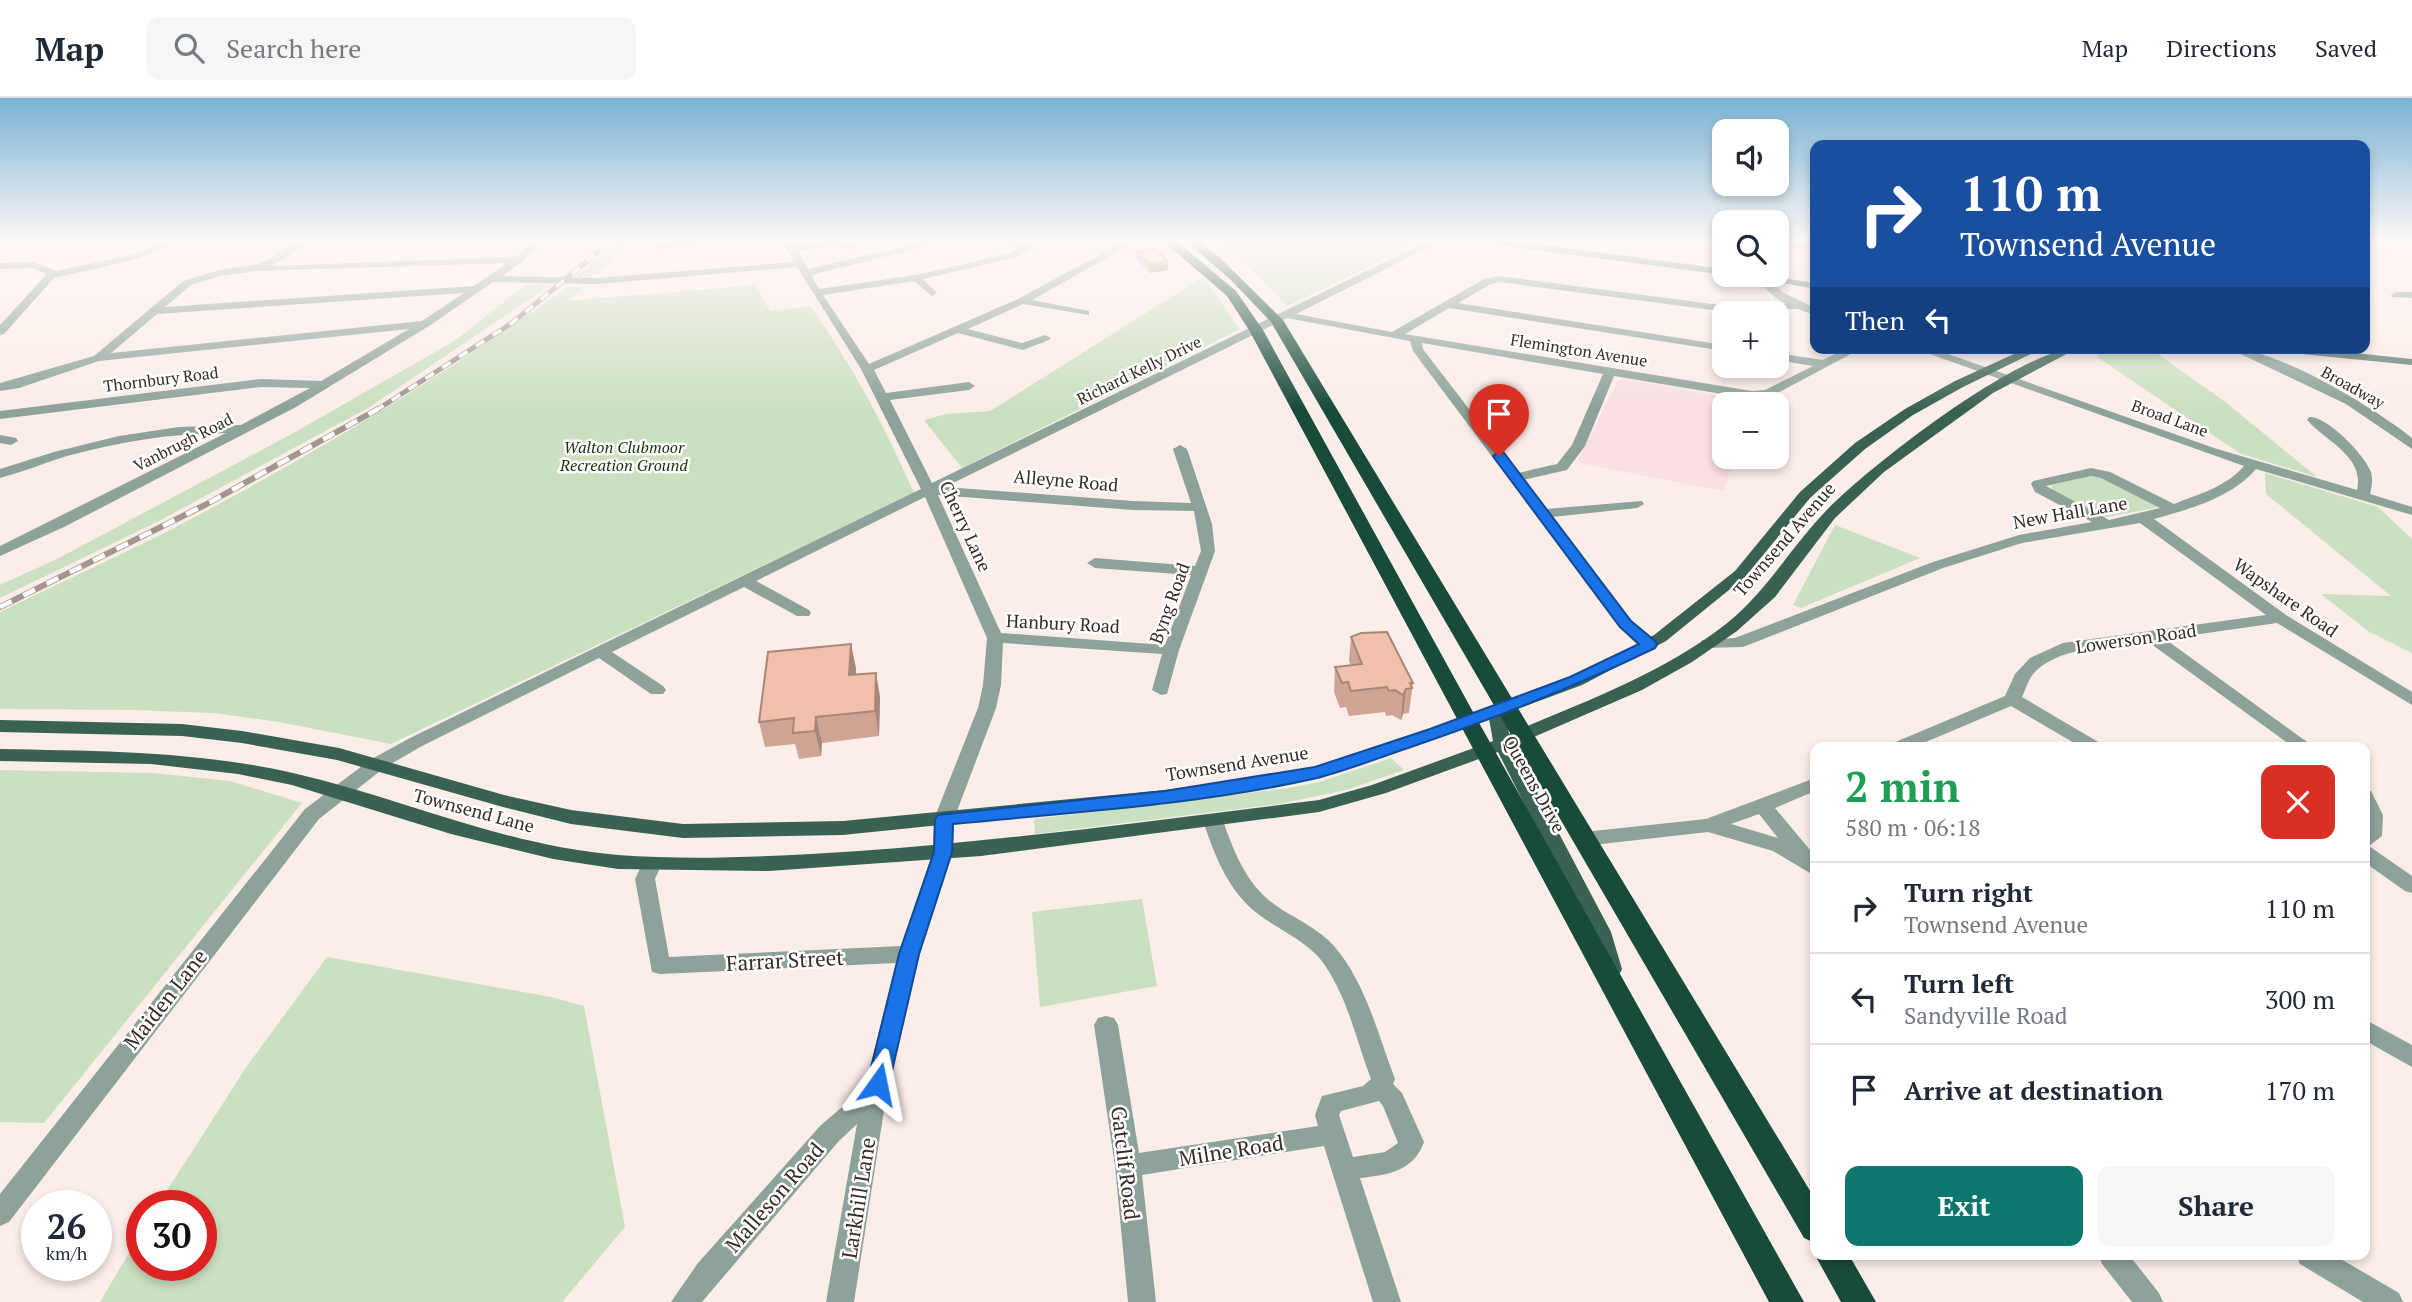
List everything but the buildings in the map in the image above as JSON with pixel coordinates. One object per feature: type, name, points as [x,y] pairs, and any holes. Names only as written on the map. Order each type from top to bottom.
[{"type":"highway","name":"Queens Drive","points":[[1233,296],[1256,330],[1467,721],[1503,743],[1584,839],[1810,1220]]},
{"type":"highway","name":"Queens Drive","points":[[1256,296],[1282,318],[1505,708],[1503,743],[1620,999],[1787,1302]]},
{"type":"highway","points":[[1834,1260],[1858,1302]]},
{"type":"main road","name":"Townsend Avenue","points":[[944,819],[1165,796],[1275,781],[1319,772],[1576,681],[1649,645],[1719,593],[1740,574],[1805,495],[1860,446],[1909,412],[2025,354]]},
{"type":"main road","name":"Townsend Avenue","points":[[943,852],[1319,806],[1380,789],[1503,743],[1659,674],[1731,628],[1769,594],[1805,544],[1858,486],[1927,432],[2009,380],[2060,354]]},
{"type":"main road","name":"Townsend Lane","points":[[0,726],[182,730],[294,745],[377,764],[503,801],[571,817],[683,831],[843,828],[944,819]]},
{"type":"main road","name":"Townsend Lane","points":[[0,755],[191,761],[293,779],[458,829],[553,852],[618,862],[769,864],[943,852]]},
{"type":"street","points":[[0,332],[31,296]]},
{"type":"street","points":[[98,358],[172,296]]},
{"type":"street","points":[[153,311],[370,296]]},
{"type":"street","name":"Vanbrugh Road","points":[[0,552],[245,430],[377,355],[466,296]]},
{"type":"street","name":"Cherry Lane","points":[[818,296],[867,369],[882,397],[929,491],[995,638],[992,685],[987,708],[944,819],[943,852]]},
{"type":"street","points":[[867,369],[1031,296]]},
{"type":"street","name":"Richard Kelly Drive","points":[[601,652],[1326,296]]},
{"type":"street","points":[[1394,335],[1460,296]]},
{"type":"street","points":[[1629,296],[1700,306],[1760,309],[1800,306]]},
{"type":"street","points":[[1784,296],[1810,310]]},
{"type":"street","points":[[1022,301],[1085,313]]},
{"type":"street","points":[[1446,304],[1712,346]]},
{"type":"street","name":"Flemington Avenue","points":[[1282,318],[1759,395],[1769,393],[1845,354]]},
{"type":"street","points":[[0,387],[15,385],[98,358],[425,324]]},
{"type":"street","points":[[956,329],[1023,347]]},
{"type":"street","points":[[1011,356],[1023,347],[1045,338]]},
{"type":"street","points":[[1415,339],[1417,349],[1626,624],[1649,645]]},
{"type":"street","points":[[2370,348],[2412,352]]},
{"type":"street","name":"Broad Lane","points":[[1936,354],[2252,464],[2412,511]]},
{"type":"street","name":"Broadway","points":[[2247,354],[2344,399],[2393,429],[2412,445]]},
{"type":"street","points":[[2331,354],[2412,362]]},
{"type":"street","points":[[1789,358],[1824,365]]},
{"type":"street","points":[[1516,477],[1562,467],[1578,446],[1610,372]]},
{"type":"street","name":"Thornbury Road","points":[[0,415],[261,383],[326,385]]},
{"type":"street","points":[[882,397],[969,387]]},
{"type":"street","points":[[2313,420],[2346,447],[2362,466],[2366,477],[2362,495]]},
{"type":"street","points":[[0,474],[68,451],[118,439],[174,430],[245,430]]},
{"type":"street","name":"Byng Road","points":[[1161,690],[1171,650],[1208,551],[1206,524],[1180,449]]},
{"type":"street","name":"New Hall Lane","points":[[1708,644],[1737,643],[1938,565],[2018,539],[2108,525],[2173,509],[2222,490],[2240,479],[2252,464]]},
{"type":"street","points":[[2108,525],[2040,489],[2038,484],[2091,472],[2105,475],[2173,509]]},
{"type":"street","name":"Alleyne Road","points":[[929,491],[979,492],[1165,508],[1200,507]]},
{"type":"street","points":[[1542,514],[1637,503]]},
{"type":"street","name":"Wapshare Road","points":[[2143,518],[2280,618],[2412,700]]},
{"type":"street","points":[[1096,563],[1202,571]]},
{"type":"street","points":[[745,580],[803,613]]},
{"type":"street","name":"Lowerson Road","points":[[2012,699],[2024,674],[2036,662],[2069,647],[2280,618]]},
{"type":"street","points":[[2150,636],[2298,742]]},
{"type":"street","name":"Hanbury Road","points":[[995,638],[1171,650]]},
{"type":"street","points":[[601,652],[657,690]]},
{"type":"street","name":"Maiden Lane","points":[[0,1213],[312,814],[377,764],[601,652]]},
{"type":"street","points":[[1911,742],[2012,699],[2085,742]]},
{"type":"street","points":[[1584,839],[1708,825],[1810,786]]},
{"type":"street","points":[[2370,805],[2375,813],[2376,825],[2370,837]]},
{"type":"street","points":[[1763,806],[1810,863]]},
{"type":"street","points":[[1213,821],[1230,869],[1243,890],[1272,914],[1316,941],[1339,969],[1383,1079],[1381,1087],[1372,1094],[1331,1103],[1327,1115],[1387,1302]]},
{"type":"street","points":[[1708,825],[1763,841],[1810,864]]},
{"type":"street","name":"Larkhill Lane","points":[[840,1302],[873,1104],[909,954],[943,852]]},
{"type":"street","points":[[2370,856],[2412,886]]},
{"type":"street","name":"Farrar Street","points":[[652,863],[645,879],[660,966],[909,954]]},
{"type":"street","name":"Gatclif Road","points":[[1106,1025],[1128,1166],[1142,1302]]},
{"type":"street","points":[[2370,1032],[2412,1057]]},
{"type":"street","points":[[1346,1169],[1400,1159],[1410,1147],[1411,1142],[1393,1100],[1381,1087]]},
{"type":"street","name":"Malleson Road","points":[[685,1302],[829,1134],[858,1108],[873,1104]]},
{"type":"street","name":"Milne Road","points":[[1128,1166],[1333,1134]]},
{"type":"street","points":[[2116,1260],[2149,1302]]},
{"type":"street","points":[[2318,1260],[2389,1302]]},
{"type":"shaded area","points":[[1624,379],[1712,395],[1712,469],[1730,469],[1724,491],[1584,464],[1578,460],[1617,382]]},
{"type":"green space","points":[[511,296],[534,296],[368,408],[157,522],[0,598],[0,585],[57,559],[290,435],[456,340]]},
{"type":"green space","name":"Walton Clubmoor Recreation Ground","points":[[554,296],[573,296],[567,301],[624,296],[762,296],[770,311],[810,306],[867,396],[914,493],[391,744],[279,722],[214,713],[0,709],[0,612],[172,529],[275,473],[424,383]]},
{"type":"green space","points":[[1173,296],[1217,296],[1240,329],[962,468],[924,420],[946,414],[990,411]]},
{"type":"green space","points":[[1277,296],[1307,296],[1287,306]]},
{"type":"green space","points":[[2098,354],[2157,354],[2224,401],[2317,477],[2241,454],[2097,357]]},
{"type":"green space","points":[[2265,473],[2378,507],[2412,539],[2412,653],[2368,631],[2321,594],[2391,596],[2266,494]]},
{"type":"green space","points":[[2091,476],[2102,478],[2159,507],[2103,518],[2052,490],[2052,485]]},
{"type":"green space","points":[[1835,525],[1920,558],[1801,608],[1793,605]]},
{"type":"green space","points":[[1391,758],[1404,770],[1346,790],[1279,804],[1035,834],[1034,819],[1288,788],[1319,782]]},
{"type":"green space","points":[[0,770],[153,773],[230,781],[302,803],[44,1123],[0,1122]]},
{"type":"green space","points":[[1142,899],[1157,986],[1040,1007],[1032,912]]},
{"type":"green space","points":[[327,957],[551,997],[584,1006],[625,1227],[562,1302],[100,1302],[126,1258],[126,1281],[217,1281],[217,1190],[167,1190],[247,1066]]},
{"type":"railway","points":[[375,411],[512,323],[545,296]]},
{"type":"railway","points":[[0,607],[205,505],[378,409]]},
{"type":"route","points":[[878,1084],[909,954],[943,852],[944,819],[1165,796],[1275,781],[1319,772],[1436,733],[1576,681],[1649,645],[1626,624],[1499,456]]}]
